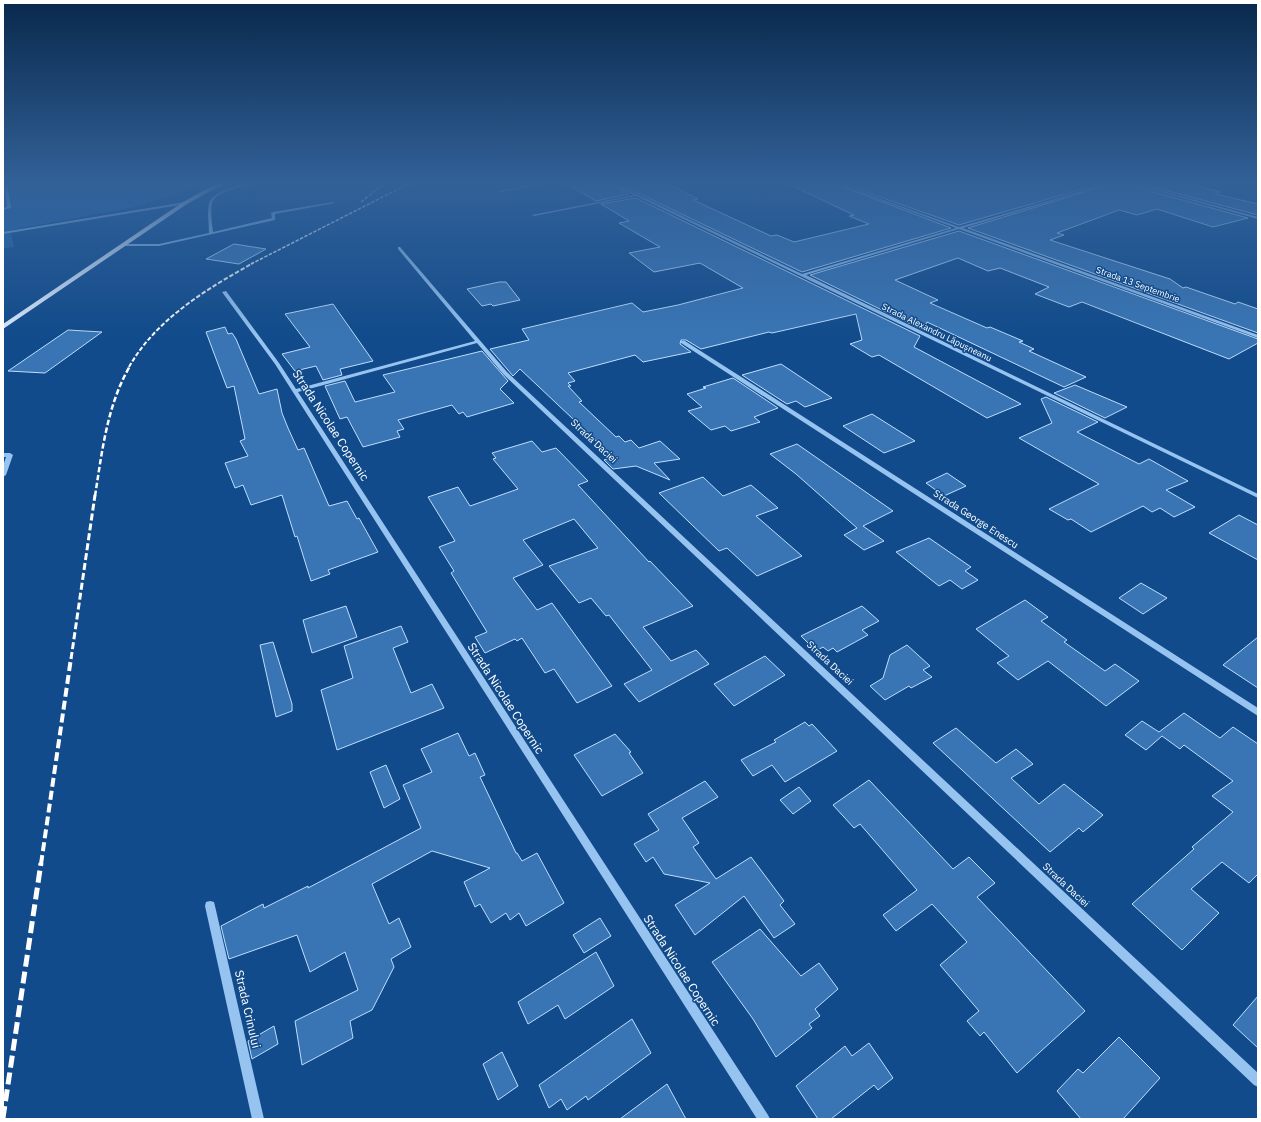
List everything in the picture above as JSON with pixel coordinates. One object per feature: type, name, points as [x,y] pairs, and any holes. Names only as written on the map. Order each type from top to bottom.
[{"type":"main road","points":[[3,327],[139,234]]},
{"type":"street","points":[[124,245],[159,246],[206,234]]},
{"type":"street","name":"Strada Alexandru Lăpușneanu","points":[[718,234],[1258,496]]},
{"type":"street","points":[[802,275],[938,234]]},
{"type":"street","name":"Strada 13 Septembrie","points":[[976,234],[1258,337]]},
{"type":"street","name":"Strada Daciei","points":[[399,248],[511,378],[1258,1081]]},
{"type":"street","name":"Strada Nicolae Copernic","points":[[224,292],[277,364],[764,1119]]},
{"type":"street","points":[[294,391],[479,341]]},
{"type":"street","name":"Strada George Enescu","points":[[683,342],[1258,712]]},
{"type":"street","points":[[3,455],[10,455],[3,475]]},
{"type":"street","name":"Strada Crinului","points":[[210,906],[258,1119]]},
{"type":"shaded area","points":[[3,234],[11,234],[14,247],[3,248]]},
{"type":"building","points":[[638,234],[711,234],[920,336],[914,347],[1021,404],[987,418],[879,355],[872,357],[850,344],[862,340],[856,314],[772,333],[769,332],[701,349],[686,340],[681,340],[680,344],[691,352],[643,362],[635,355],[568,373],[575,381],[568,383],[571,386],[568,386],[582,401],[579,402],[616,437],[619,436],[625,442],[631,440],[639,448],[660,441],[680,459],[654,463],[670,480],[636,466],[613,469],[604,460],[613,457],[609,453],[520,369],[513,376],[490,349],[529,340],[522,329],[632,303],[643,312],[678,305],[743,288],[700,263],[654,272],[629,253],[660,247]]},
{"type":"building","points":[[724,234],[777,235],[794,242],[826,234],[929,234],[802,272]]},
{"type":"building","points":[[948,234],[968,234],[1258,339],[1258,343],[1229,359],[1082,302],[1069,307],[1035,294],[1049,287],[1000,268],[988,271],[958,258],[895,280],[938,300],[930,303],[987,328],[990,327],[1023,341],[1019,342],[1034,349],[1029,351],[1086,377],[1064,387],[927,322],[923,330],[810,275]]},
{"type":"building","points":[[986,234],[1064,235],[1050,240],[1170,279],[1183,288],[1186,287],[1235,304],[1238,302],[1258,309],[1258,333]]},
{"type":"building","points":[[234,244],[266,249],[239,264],[206,259]]},
{"type":"building","points":[[499,282],[506,282],[520,300],[493,306],[491,304],[482,306],[467,289]]},
{"type":"building","points":[[333,304],[373,361],[340,369],[342,375],[323,380],[316,366],[295,371],[282,354],[310,347],[285,314]]},
{"type":"building","points":[[225,327],[228,334],[232,333],[236,339],[259,394],[277,389],[282,413],[288,428],[298,450],[304,448],[329,506],[347,501],[357,519],[359,518],[378,552],[328,570],[330,574],[311,581],[282,495],[251,505],[243,485],[235,488],[225,463],[248,456],[240,441],[245,439],[234,386],[227,388],[206,332]]},
{"type":"building","points":[[68,330],[102,332],[45,373],[8,371]]},
{"type":"building","points":[[482,351],[508,381],[500,389],[514,403],[467,417],[463,412],[459,414],[452,405],[398,420],[404,429],[397,431],[400,437],[363,447],[347,417],[340,419],[325,386],[345,381],[355,402],[395,392],[383,375]]},
{"type":"building","points":[[781,364],[832,398],[805,407],[796,401],[787,404],[742,375]]},
{"type":"building","points":[[733,378],[778,408],[754,417],[760,422],[731,431],[725,426],[711,430],[688,411],[702,407],[687,394],[706,388],[703,387]]},
{"type":"building","points":[[1075,385],[1127,407],[1105,418],[1054,393]]},
{"type":"building","points":[[1046,397],[1098,422],[1077,432],[1139,464],[1149,459],[1188,481],[1166,490],[1195,507],[1174,517],[1160,508],[1152,512],[1143,506],[1091,532],[1071,519],[1068,520],[1049,509],[1099,484],[1019,438],[1052,423],[1041,399]]},
{"type":"building","points":[[872,414],[915,441],[884,453],[843,426]]},
{"type":"building","points":[[532,441],[542,452],[556,448],[588,481],[578,485],[649,562],[650,561],[693,606],[643,627],[671,661],[696,650],[709,664],[639,702],[624,684],[652,670],[609,615],[606,616],[591,598],[579,603],[549,566],[598,548],[574,519],[523,540],[543,565],[513,578],[537,610],[552,603],[612,686],[577,703],[554,669],[545,673],[522,638],[517,641],[515,639],[485,653],[475,637],[487,632],[451,573],[454,571],[439,547],[455,541],[428,497],[458,487],[470,506],[518,489],[493,459],[496,458],[492,453]]},
{"type":"building","points":[[797,444],[893,511],[863,526],[884,541],[864,550],[844,535],[857,528],[796,474],[770,454]]},
{"type":"building","points":[[947,473],[966,486],[944,496],[926,483]]},
{"type":"building","points":[[703,477],[723,496],[751,485],[778,508],[756,516],[802,556],[757,576],[727,548],[719,551],[659,493]]},
{"type":"building","points":[[1239,515],[1258,525],[1258,560],[1209,533]]},
{"type":"building","points":[[929,538],[971,567],[965,571],[978,580],[962,589],[950,580],[939,586],[896,552]]},
{"type":"building","points":[[1141,583],[1167,598],[1143,614],[1119,598]]},
{"type":"building","points":[[1025,600],[1048,617],[1041,621],[1067,640],[1064,642],[1105,671],[1115,664],[1139,681],[1106,706],[1048,661],[1018,680],[997,663],[1009,656],[976,629]]},
{"type":"building","points":[[346,606],[357,637],[312,653],[303,620]]},
{"type":"building","points":[[862,606],[879,621],[862,630],[868,635],[837,652],[833,648],[828,651],[823,647],[816,651],[801,636]]},
{"type":"building","points":[[401,626],[408,642],[393,648],[411,693],[432,684],[444,708],[337,750],[321,690],[353,678],[344,646]]},
{"type":"building","points":[[1258,637],[1258,688],[1223,665]]},
{"type":"building","points":[[273,642],[292,704],[292,711],[276,717],[260,645]]},
{"type":"building","points":[[907,645],[930,666],[923,670],[932,677],[911,688],[909,686],[885,700],[870,686],[883,678],[890,655]]},
{"type":"building","points":[[765,656],[785,675],[734,706],[714,684]]},
{"type":"building","points":[[1184,713],[1220,738],[1233,727],[1258,744],[1258,874],[1249,883],[1222,862],[1191,889],[1219,913],[1182,950],[1132,904],[1194,849],[1192,847],[1233,812],[1212,796],[1233,781],[1184,745],[1180,749],[1162,736],[1146,750],[1125,735],[1142,721],[1159,732]]},
{"type":"building","points":[[805,722],[809,726],[812,724],[837,751],[785,782],[772,765],[753,776],[741,760],[776,742],[774,740]]},
{"type":"building","points":[[956,728],[996,763],[1016,749],[1033,764],[1011,778],[1039,804],[1064,784],[1103,815],[1083,832],[1079,828],[1050,852],[933,743]]},
{"type":"building","points":[[458,733],[469,756],[475,753],[485,775],[480,777],[516,853],[522,861],[537,853],[564,903],[526,926],[519,913],[510,920],[506,913],[491,923],[480,904],[475,907],[464,882],[490,868],[432,851],[372,884],[389,924],[399,918],[411,947],[391,959],[394,967],[372,1010],[350,1021],[353,1038],[302,1065],[295,1021],[358,990],[345,952],[310,972],[297,935],[229,959],[221,926],[263,904],[264,908],[308,886],[308,888],[421,828],[403,785],[432,772],[421,749]]},
{"type":"building","points":[[615,734],[631,752],[629,753],[643,773],[602,796],[574,755]]},
{"type":"building","points":[[386,765],[400,799],[384,808],[370,772]]},
{"type":"building","points":[[869,780],[953,869],[969,857],[995,883],[977,897],[1085,1011],[1017,1073],[984,1032],[980,1036],[967,1021],[979,1011],[940,965],[967,942],[932,904],[896,931],[883,915],[917,890],[860,824],[854,828],[833,805]]},
{"type":"building","points":[[705,781],[718,797],[682,818],[699,843],[693,847],[716,879],[751,857],[784,901],[780,905],[795,924],[774,938],[744,896],[695,935],[675,905],[710,883],[664,874],[653,857],[646,862],[634,844],[659,830],[648,814]]},
{"type":"building","points":[[799,787],[811,801],[793,814],[780,800]]},
{"type":"building","points":[[600,918],[611,936],[584,953],[573,935]]},
{"type":"building","points":[[760,929],[801,976],[819,963],[838,989],[815,1009],[820,1016],[809,1024],[812,1028],[776,1057],[753,1019],[712,962]]},
{"type":"building","points":[[596,952],[614,986],[565,1019],[558,1005],[528,1024],[518,1002]]},
{"type":"building","points":[[1258,996],[1258,1048],[1233,1025]]},
{"type":"building","points":[[632,1019],[651,1053],[588,1100],[586,1096],[567,1110],[561,1099],[549,1108],[539,1085]]},
{"type":"building","points":[[274,1026],[278,1044],[252,1059],[248,1041]]},
{"type":"building","points":[[1119,1037],[1160,1078],[1123,1119],[1081,1119],[1057,1091],[1078,1069],[1083,1073]]},
{"type":"building","points":[[869,1043],[893,1078],[878,1090],[874,1085],[831,1119],[818,1119],[796,1086],[845,1046],[852,1056]]},
{"type":"building","points":[[502,1052],[518,1086],[498,1100],[483,1064]]},
{"type":"building","points":[[667,1084],[686,1119],[620,1119]]},
{"type":"railway","points":[[251,264],[309,234]]},
{"type":"railway","points":[[129,367],[153,334],[168,320],[218,283],[253,263]]},
{"type":"railway","points":[[95,496],[106,429],[122,381],[130,366]]},
{"type":"railway","points":[[71,659],[95,495]]},
{"type":"railway","points":[[41,864],[71,658]]},
{"type":"railway","points":[[3,1118],[41,863]]}]
